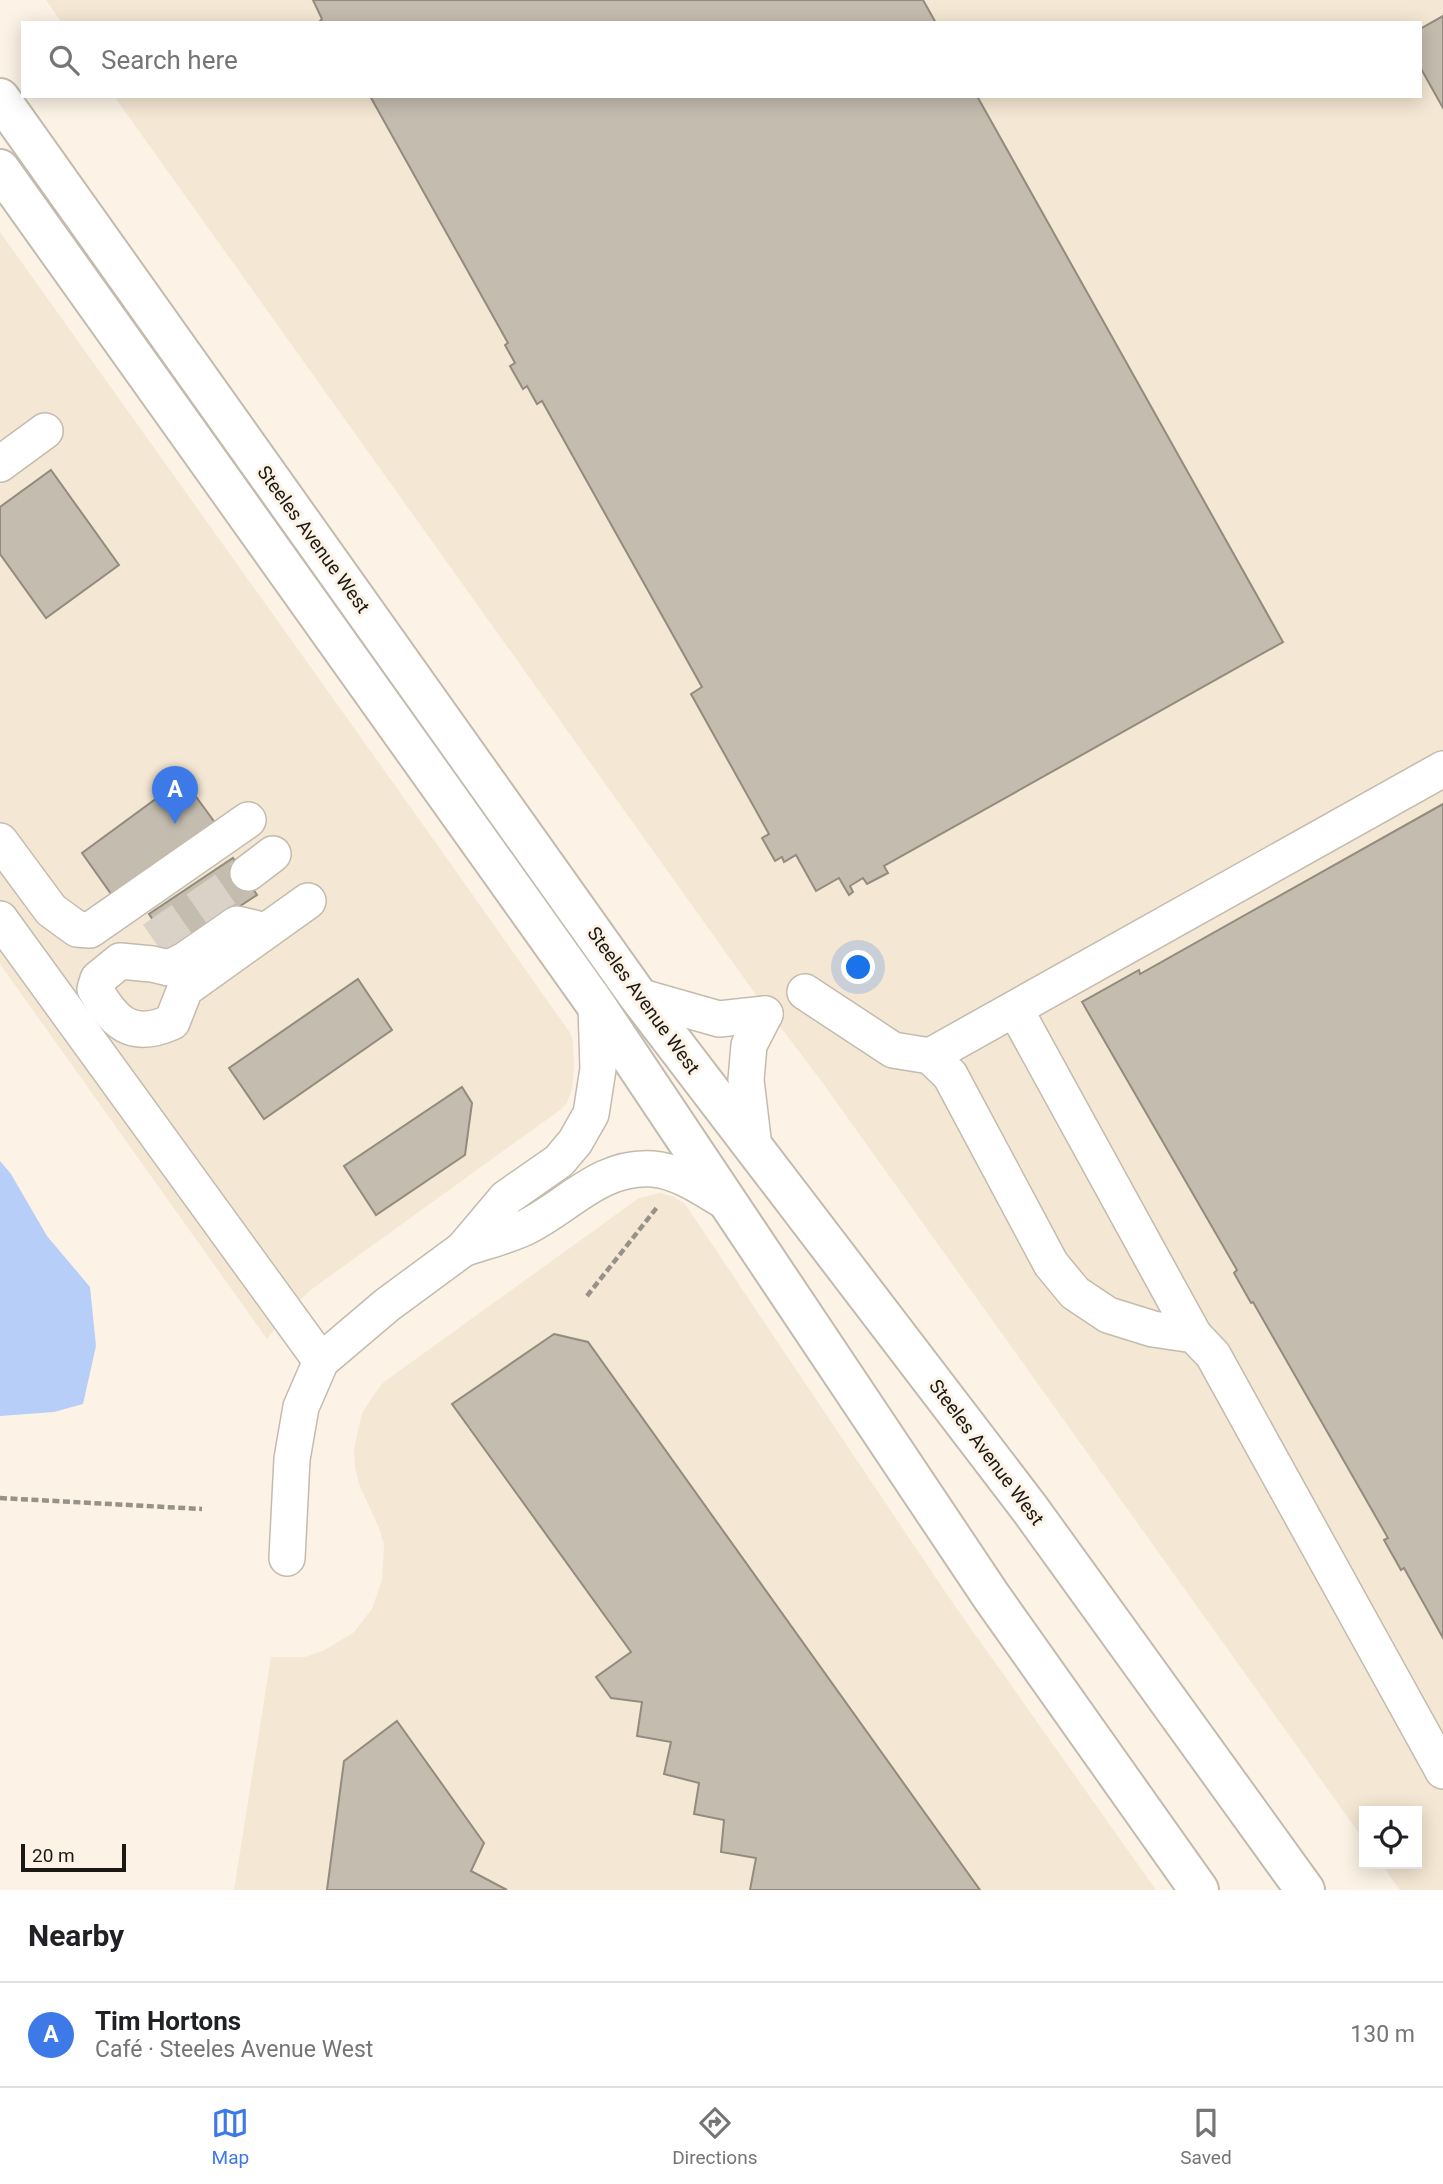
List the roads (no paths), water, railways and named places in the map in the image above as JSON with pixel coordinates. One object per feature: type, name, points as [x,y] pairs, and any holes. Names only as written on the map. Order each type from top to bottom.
[{"type":"main road","name":"Steeles Avenue West","points":[[0,99],[638,996],[1046,1530],[1305,1890]]},
{"type":"main road","name":"Steeles Avenue West","points":[[0,169],[596,1005],[991,1595],[1199,1890]]},
{"type":"street","points":[[0,464],[45,431]]},
{"type":"street","points":[[930,1056],[1443,769]]},
{"type":"street","points":[[0,841],[51,910],[77,929],[90,930],[248,820]]},
{"type":"street","points":[[153,939],[98,979],[94,989],[106,1009],[121,1022],[137,1030],[153,1031],[172,1022],[185,989],[309,901]]},
{"type":"street","points":[[0,919],[321,1361]]},
{"type":"street","points":[[120,961],[169,968],[237,924],[266,931]]},
{"type":"street","points":[[805,992],[893,1050],[930,1056],[950,1075],[1051,1264],[1075,1293],[1108,1315],[1153,1329],[1194,1335]]},
{"type":"street","points":[[638,996],[719,1019],[765,1014],[749,1045],[746,1080],[754,1147]]},
{"type":"street","points":[[286,1558],[292,1460],[301,1407],[321,1361],[387,1305],[463,1249],[506,1198],[558,1161],[575,1142],[590,1114],[598,1069],[596,1005]]},
{"type":"street","points":[[1015,1009],[1194,1335],[1213,1355],[1443,1771]]},
{"type":"street","points":[[463,1249],[525,1228],[587,1187],[627,1171],[655,1169],[683,1178],[731,1205]]},
{"type":"water","points":[[0,1161],[11,1174],[47,1236],[90,1287],[96,1346],[83,1404],[54,1412],[0,1416]]},
{"type":"tunnel","points":[[153,939],[248,873]]},
{"type":"place","name":"Tim Hortons","points":[[175,824]]}]
